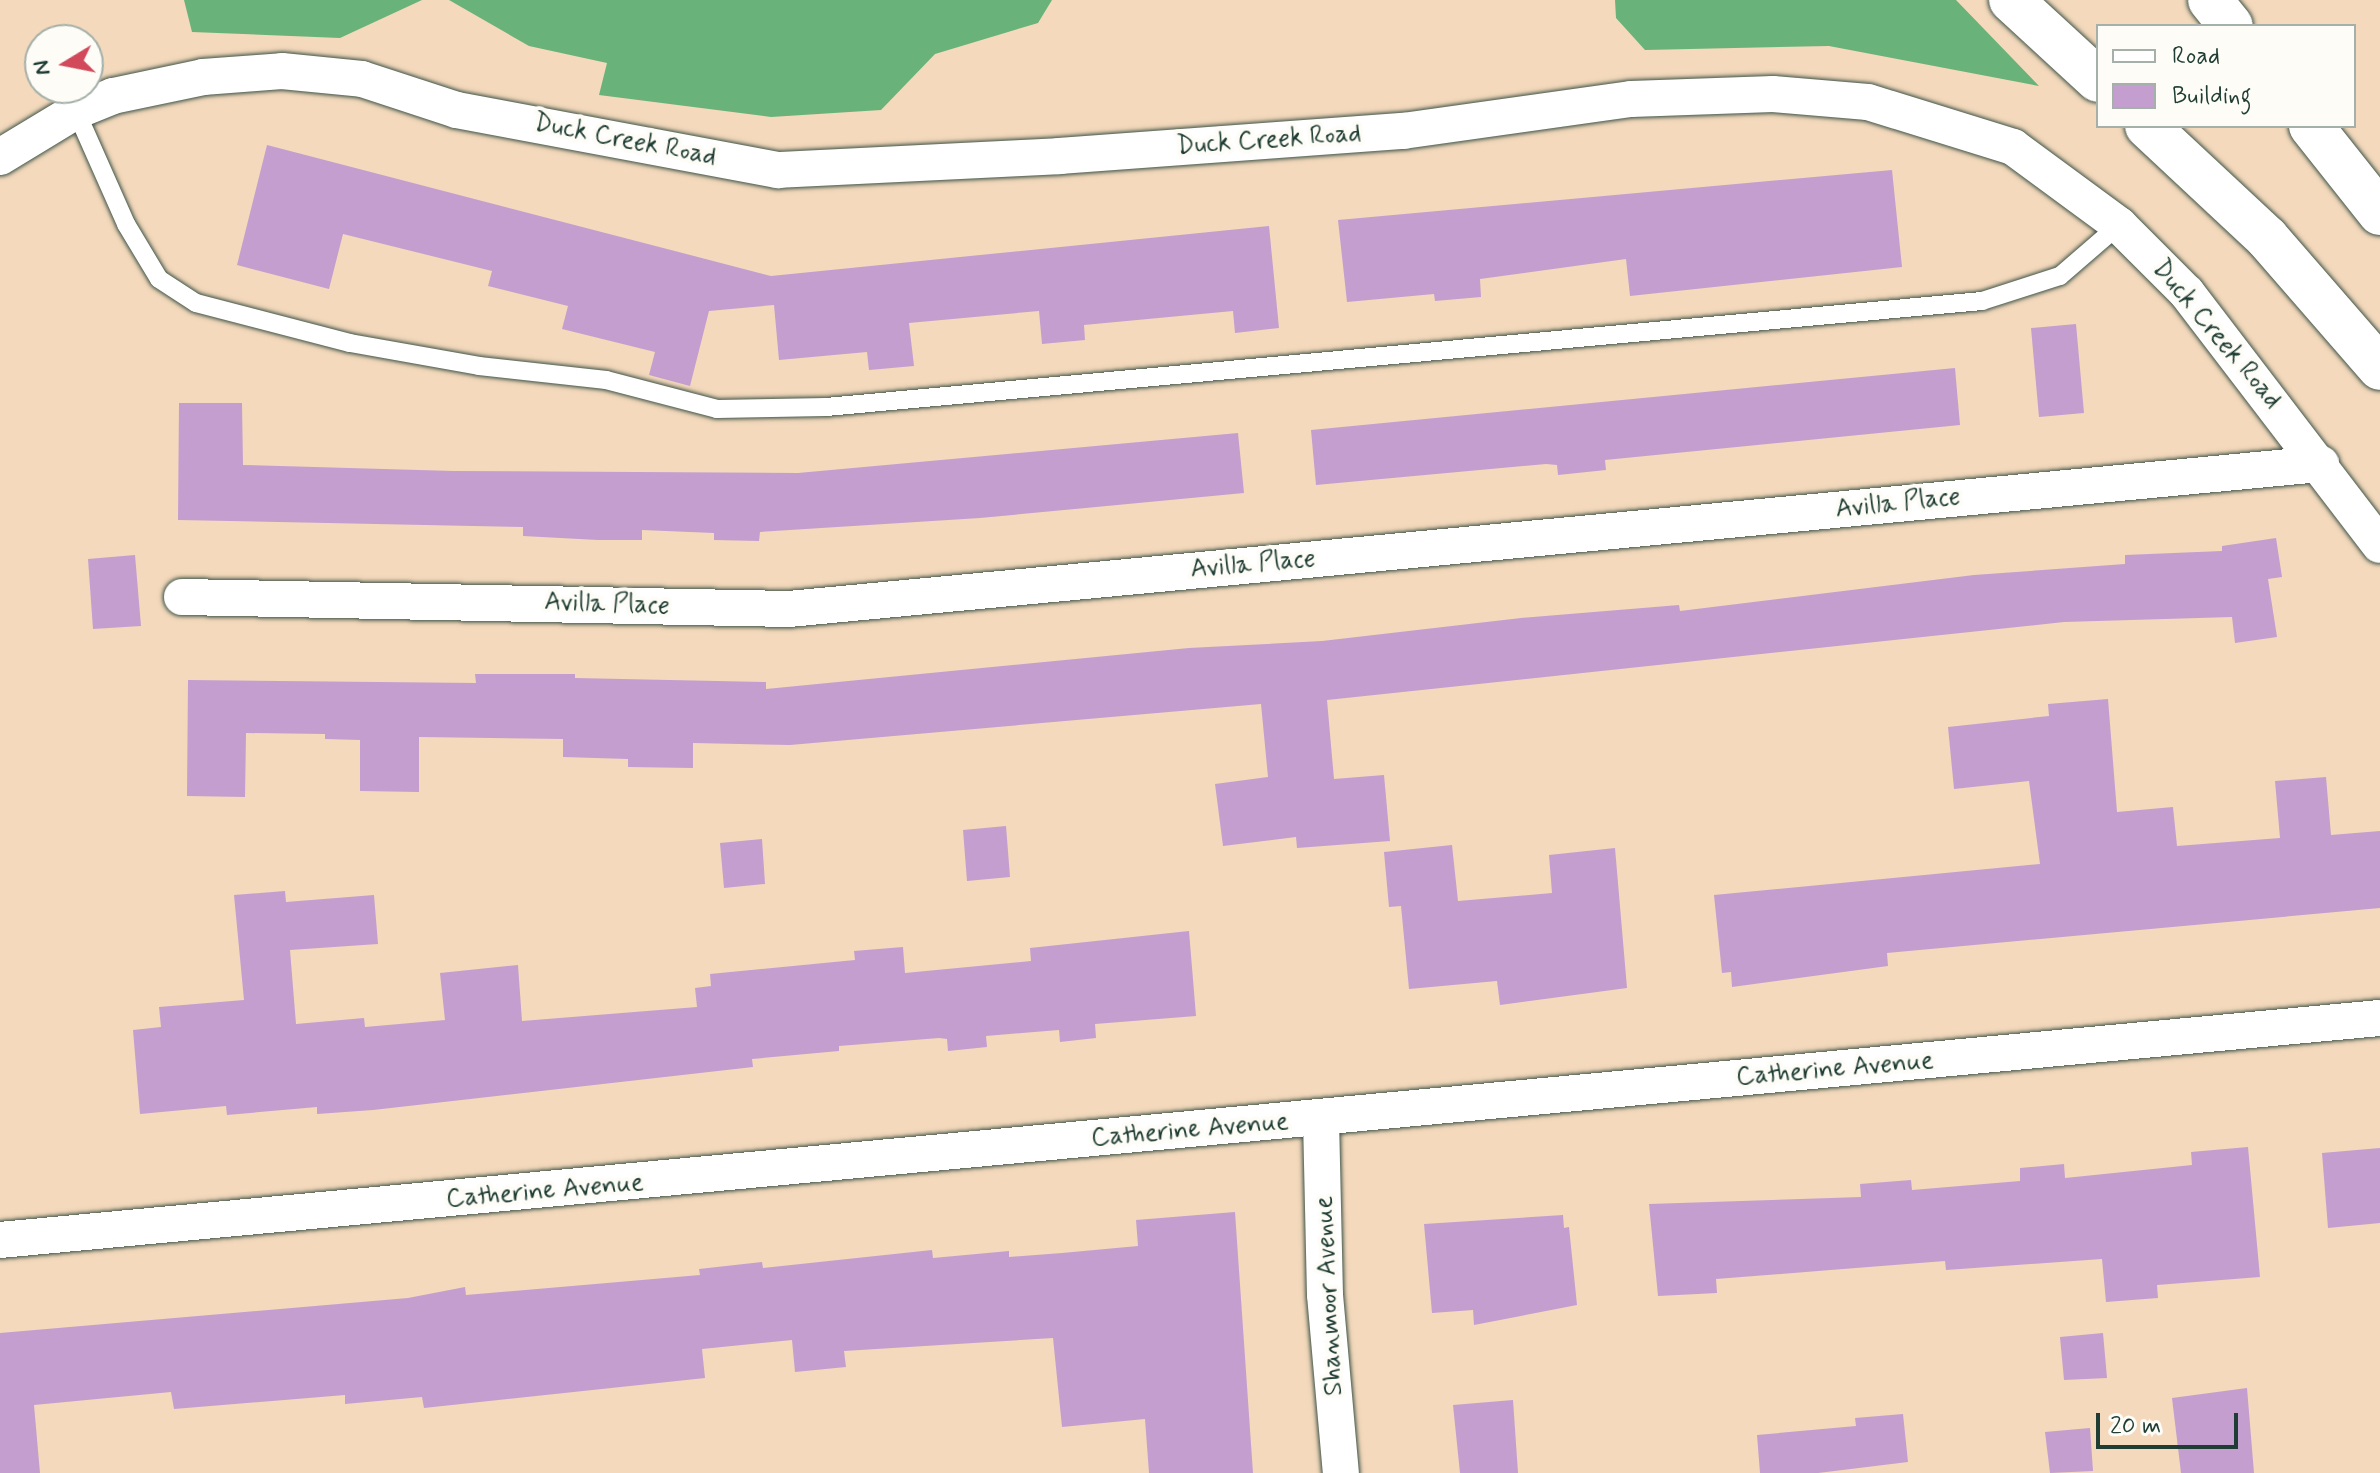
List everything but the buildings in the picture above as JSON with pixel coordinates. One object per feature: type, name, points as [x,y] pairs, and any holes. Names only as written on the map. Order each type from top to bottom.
[{"type":"highway","points":[[2011,0],[2096,78]]},
{"type":"highway","points":[[2210,0],[2229,24]]},
{"type":"highway","points":[[2149,128],[2267,238],[2380,368]]},
{"type":"highway","points":[[2313,128],[2380,213]]},
{"type":"street","name":"Duck Creek Road","points":[[0,157],[76,111],[113,96],[203,77],[282,71],[362,79],[457,110],[778,170],[1060,156],[1403,131],[1631,99],[1773,94],[1868,102],[2013,147],[2119,225],[2187,293],[2321,464],[2380,545]]},
{"type":"street","name":"Avilla Place","points":[[182,597],[789,609],[2321,464]]},
{"type":"street","name":"Catherine Avenue","points":[[0,1240],[2380,1018]]},
{"type":"street","name":"Shanmoor Avenue","points":[[1321,1119],[1325,1295],[1341,1473]]},
{"type":"lane","points":[[76,111],[126,224],[159,279],[196,303],[350,343],[479,366],[606,380],[717,409],[841,406],[1982,301],[2060,276],[2119,225]]},
{"type":"green space","points":[[184,0],[422,0],[340,38],[192,32]]},
{"type":"green space","points":[[449,0],[1052,0],[1038,23],[935,54],[881,110],[771,117],[599,95],[607,63],[529,46]]},
{"type":"green space","points":[[1615,0],[1956,0],[2039,86],[1829,46],[1645,50],[1616,18]]}]
